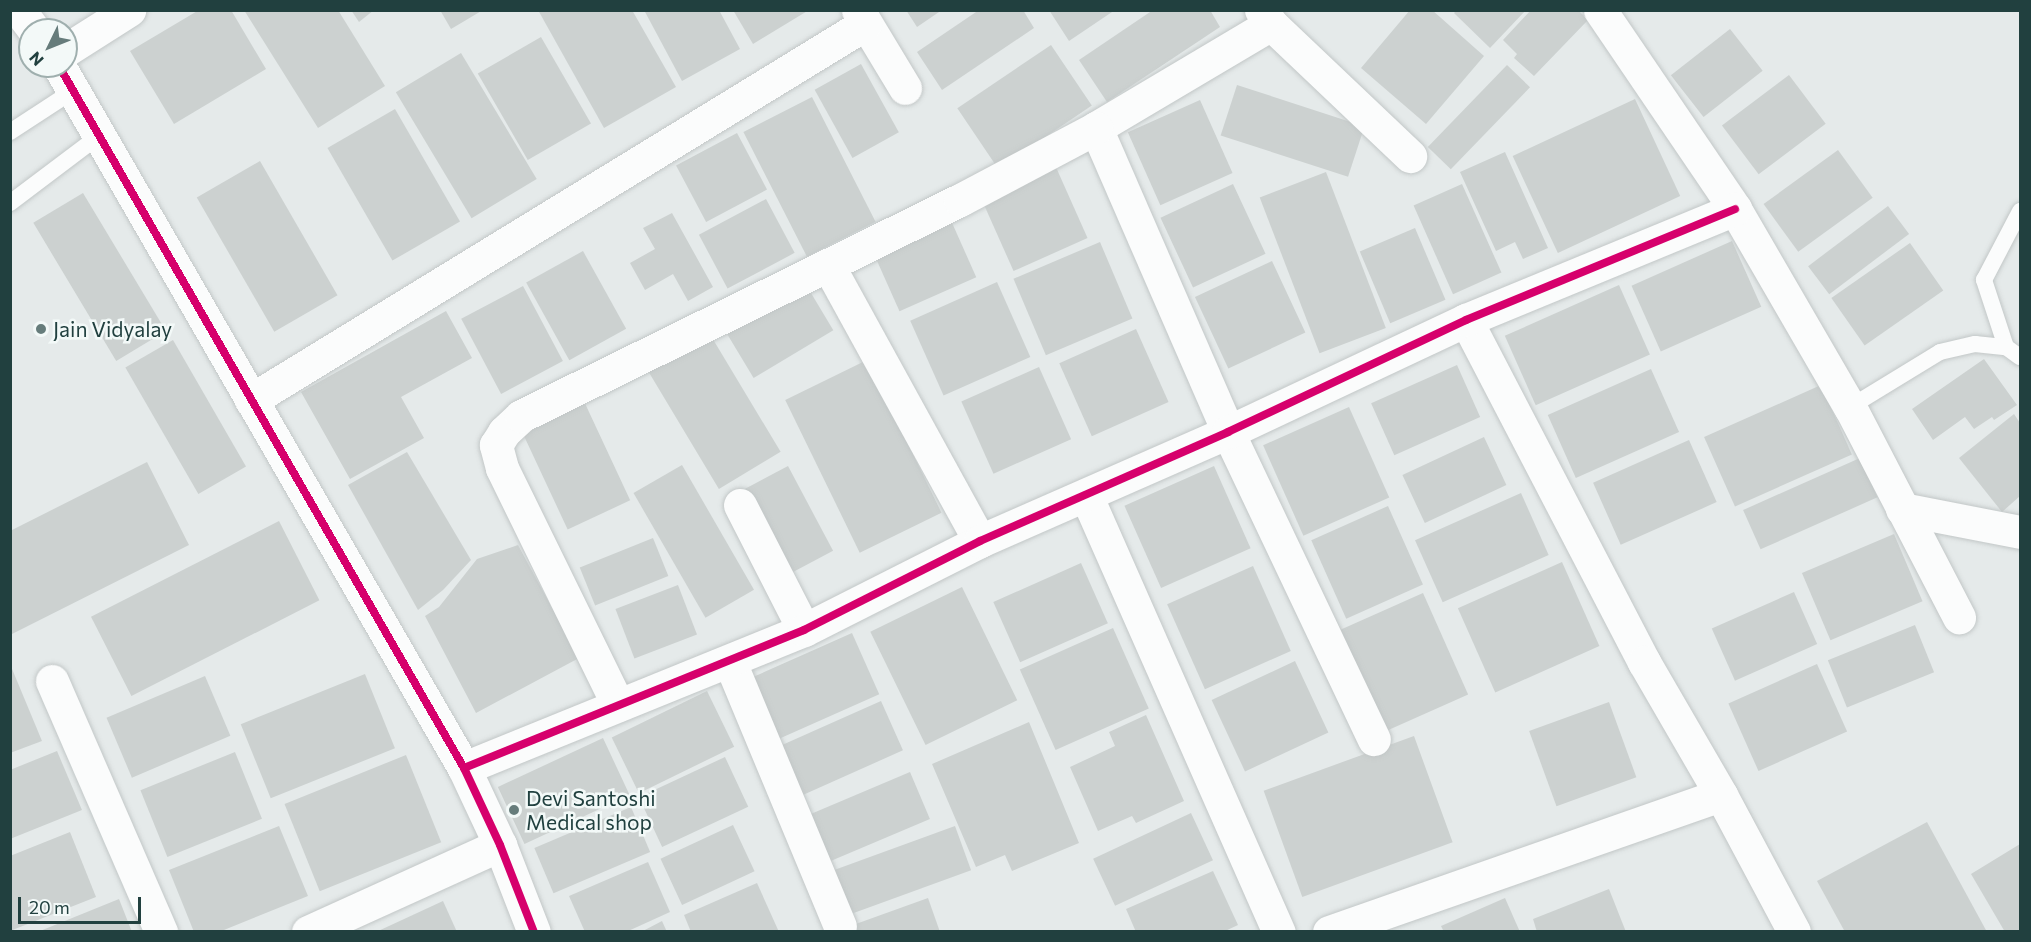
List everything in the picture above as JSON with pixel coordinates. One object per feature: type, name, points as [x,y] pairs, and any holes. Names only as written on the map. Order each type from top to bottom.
[{"type":"street","points":[[78,42],[129,10]]},
{"type":"street","points":[[1600,10],[1735,209],[1850,407],[1959,617]]},
{"type":"street","points":[[250,400],[862,17],[905,87]]},
{"type":"street","points":[[618,705],[502,468],[496,446],[504,432],[521,416],[960,200],[1096,128],[1266,17],[1410,156]]},
{"type":"street","points":[[66,79],[464,768],[500,845],[534,932]]},
{"type":"street","points":[[1096,128],[1228,432],[1374,739]]},
{"type":"street","points":[[464,768],[730,662],[804,630],[980,541],[1228,432],[1466,320],[1735,209]]},
{"type":"street","points":[[828,265],[980,541]]},
{"type":"street","points":[[1466,320],[1644,662],[1721,795],[1794,932]]},
{"type":"street","points":[[1086,495],[1280,932]]},
{"type":"street","points":[[740,505],[804,630]]},
{"type":"street","points":[[1902,509],[2020,532]]},
{"type":"street","points":[[730,662],[840,926]]},
{"type":"street","points":[[52,681],[161,932]]},
{"type":"street","points":[[1329,932],[1721,795]]},
{"type":"street","points":[[308,932],[500,845]]},
{"type":"lane","points":[[10,132],[66,79]]},
{"type":"lane","points":[[10,203],[99,136]]},
{"type":"lane","points":[[2006,347],[1984,280],[2020,211]]},
{"type":"lane","points":[[1850,407],[1940,352],[1975,344],[2006,347],[2020,357]]},
{"type":"building","points":[[199,10],[231,10],[266,69],[174,124],[130,51]]},
{"type":"building","points":[[244,10],[338,10],[385,86],[318,128]]},
{"type":"building","points":[[351,10],[374,10],[359,22]]},
{"type":"building","points":[[440,10],[483,10],[451,29]]},
{"type":"building","points":[[538,10],[632,10],[676,87],[604,128]]},
{"type":"building","points":[[644,10],[719,10],[740,49],[682,81]]},
{"type":"building","points":[[733,10],[809,10],[753,44]]},
{"type":"building","points":[[906,10],[942,10],[917,27]]},
{"type":"building","points":[[979,10],[1023,10],[1034,28],[942,90],[917,52]]},
{"type":"building","points":[[1049,10],[1115,10],[1069,41]]},
{"type":"building","points":[[1153,10],[1210,10],[1220,27],[1107,102],[1079,60]]},
{"type":"building","points":[[1410,10],[1432,10],[1484,56],[1426,124],[1361,68]]},
{"type":"building","points":[[1457,10],[1526,10],[1490,48],[1454,13]]},
{"type":"building","points":[[1531,10],[1578,10],[1588,20],[1534,76],[1514,58],[1517,54],[1503,40]]},
{"type":"building","points":[[1730,29],[1763,71],[1704,117],[1671,75]]},
{"type":"building","points":[[541,37],[591,124],[528,160],[478,74]]},
{"type":"building","points":[[1051,45],[1092,106],[998,169],[957,108]]},
{"type":"building","points":[[461,53],[537,179],[472,218],[396,92]]},
{"type":"building","points":[[861,64],[899,132],[852,158],[815,90]]},
{"type":"building","points":[[1507,65],[1530,87],[1451,169],[1428,147]]},
{"type":"building","points":[[1789,75],[1826,124],[1759,174],[1722,126]]},
{"type":"building","points":[[1237,85],[1364,126],[1348,177],[1221,135]]},
{"type":"building","points":[[812,97],[876,222],[807,257],[743,132]]},
{"type":"building","points":[[1635,99],[1680,196],[1558,253],[1513,156]]},
{"type":"building","points":[[1200,100],[1233,173],[1160,205],[1128,132]]},
{"type":"building","points":[[395,109],[460,222],[392,261],[327,148]]},
{"type":"building","points":[[737,133],[767,190],[706,222],[676,165]]},
{"type":"building","points":[[1838,150],[1873,198],[1798,252],[1764,204]]},
{"type":"building","points":[[1505,152],[1548,248],[1523,259],[1515,242],[1496,251],[1460,172]]},
{"type":"building","points":[[260,161],[338,295],[274,332],[197,198]]},
{"type":"building","points":[[1055,165],[1088,238],[1014,271],[981,198]]},
{"type":"building","points":[[1326,172],[1386,328],[1320,353],[1260,197]]},
{"type":"building","points":[[1233,184],[1266,254],[1193,288],[1160,218]]},
{"type":"building","points":[[1462,184],[1501,273],[1453,294],[1414,206]]},
{"type":"building","points":[[83,193],[166,331],[116,361],[33,223]]},
{"type":"building","points":[[766,199],[795,253],[728,289],[699,235]]},
{"type":"building","points":[[1888,206],[1909,234],[1829,294],[1808,266]]},
{"type":"building","points":[[672,213],[713,287],[688,301],[673,274],[645,290],[630,263],[655,249],[643,228]]},
{"type":"building","points":[[949,216],[976,277],[900,311],[872,250]]},
{"type":"building","points":[[1415,228],[1445,300],[1390,323],[1360,251]]},
{"type":"building","points":[[1732,241],[1761,307],[1661,352],[1632,286]]},
{"type":"building","points":[[1100,242],[1132,318],[1046,355],[1013,279]]},
{"type":"building","points":[[1910,243],[1943,291],[1865,346],[1831,298]]},
{"type":"building","points":[[583,251],[626,329],[569,360],[526,283]]},
{"type":"building","points":[[1272,261],[1305,333],[1228,369],[1195,297]]},
{"type":"building","points":[[997,282],[1030,357],[944,396],[910,321]]},
{"type":"building","points":[[805,283],[833,330],[754,378],[725,331]]},
{"type":"building","points":[[1619,285],[1650,354],[1536,405],[1505,336]]},
{"type":"building","points":[[523,286],[563,361],[501,394],[461,319]]},
{"type":"building","points":[[446,311],[472,358],[401,397],[424,438],[350,479],[301,392]]},
{"type":"building","points":[[1136,329],[1169,402],[1092,436],[1059,363]]},
{"type":"building","points":[[708,331],[781,452],[719,489],[646,368]]},
{"type":"building","points":[[173,340],[246,466],[198,494],[125,368]]},
{"type":"building","points":[[1984,359],[2017,405],[1994,420],[1992,417],[1974,429],[1965,417],[1933,440],[1912,409]]},
{"type":"building","points":[[867,360],[942,513],[860,553],[785,400]]},
{"type":"building","points":[[1457,365],[1480,417],[1394,455],[1371,403]]},
{"type":"building","points":[[1039,367],[1071,439],[993,474],[961,402]]},
{"type":"building","points":[[1651,369],[1679,432],[1576,478],[1548,415]]},
{"type":"building","points":[[1821,385],[1852,454],[1735,506],[1704,437]]},
{"type":"building","points":[[582,397],[630,500],[568,529],[519,426]]},
{"type":"building","points":[[1349,407],[1389,497],[1303,536],[1263,445]]},
{"type":"building","points":[[2014,414],[2020,423],[2020,496],[2002,512],[1959,458]]},
{"type":"building","points":[[1484,437],[1506,485],[1425,523],[1402,475]]},
{"type":"building","points":[[1689,440],[1717,502],[1621,545],[1593,483]]},
{"type":"building","points":[[407,452],[471,560],[443,590],[418,610],[348,485]]},
{"type":"building","points":[[1860,458],[1877,497],[1761,549],[1743,510]]},
{"type":"building","points":[[147,462],[189,545],[10,635],[10,531]]},
{"type":"building","points":[[682,465],[754,590],[706,618],[634,493]]},
{"type":"building","points":[[788,466],[833,551],[790,574],[745,489]]},
{"type":"building","points":[[1214,466],[1251,548],[1161,588],[1124,506]]},
{"type":"building","points":[[1521,493],[1549,555],[1443,602],[1415,540]]},
{"type":"building","points":[[1388,506],[1423,585],[1346,619],[1311,540]]},
{"type":"building","points":[[279,521],[319,600],[131,696],[91,617]]},
{"type":"building","points":[[1894,534],[1923,601],[1830,640],[1802,573]]},
{"type":"building","points":[[653,538],[668,576],[595,606],[580,568]]},
{"type":"building","points":[[518,545],[579,658],[476,713],[425,616],[439,607],[477,559]]},
{"type":"building","points":[[1562,562],[1599,646],[1495,692],[1458,608]]},
{"type":"building","points":[[1081,563],[1108,623],[1020,662],[993,602]]},
{"type":"building","points":[[1253,566],[1291,651],[1205,689],[1167,604]]},
{"type":"building","points":[[678,585],[697,634],[634,658],[615,609]]},
{"type":"building","points":[[962,587],[1017,700],[926,745],[870,632]]},
{"type":"building","points":[[1794,592],[1817,644],[1735,681],[1712,629]]},
{"type":"building","points":[[1423,593],[1468,694],[1385,731],[1340,630]]},
{"type":"building","points":[[1915,625],[1934,672],[1847,707],[1828,660]]},
{"type":"building","points":[[1113,628],[1149,708],[1056,750],[1020,669]]},
{"type":"building","points":[[852,633],[879,694],[772,742],[745,681]]},
{"type":"building","points":[[1295,661],[1328,733],[1245,771],[1212,700]]},
{"type":"building","points":[[10,664],[42,741],[10,753]]},
{"type":"building","points":[[1817,664],[1847,732],[1758,771],[1728,703]]},
{"type":"building","points":[[365,674],[395,748],[271,798],[241,724]]},
{"type":"building","points":[[205,676],[230,736],[132,778],[107,718]]},
{"type":"building","points":[[707,691],[734,747],[639,793],[612,737]]},
{"type":"building","points":[[881,701],[903,750],[793,799],[771,750]]},
{"type":"building","points":[[1609,702],[1636,777],[1556,806],[1529,731]]},
{"type":"building","points":[[1146,715],[1184,801],[1136,823],[1132,816],[1098,831],[1070,767],[1115,746],[1109,732]]},
{"type":"building","points":[[1029,722],[1079,843],[1012,871],[1005,855],[976,867],[932,764]]},
{"type":"building","points":[[1414,736],[1453,842],[1302,897],[1264,791]]},
{"type":"building","points":[[603,738],[630,795],[524,844],[498,787]]},
{"type":"building","points":[[57,751],[82,810],[10,839],[10,770]]},
{"type":"building","points":[[235,752],[262,819],[167,857],[140,790]]},
{"type":"building","points":[[406,755],[441,842],[320,891],[285,804]]},
{"type":"building","points":[[725,757],[748,807],[662,847],[639,797]]},
{"type":"building","points":[[910,772],[930,819],[828,862],[808,815]]},
{"type":"building","points":[[631,807],[650,852],[553,893],[534,848]]},
{"type":"building","points":[[1191,813],[1213,860],[1115,906],[1093,859]]},
{"type":"building","points":[[1927,822],[1987,932],[1845,932],[1817,881]]},
{"type":"building","points":[[733,825],[755,871],[682,905],[660,859]]},
{"type":"building","points":[[279,826],[308,896],[219,932],[194,932],[169,870]]},
{"type":"building","points":[[955,826],[971,870],[849,915],[833,870]]},
{"type":"building","points":[[70,832],[96,897],[10,931],[10,856]]},
{"type":"building","points":[[2020,844],[2020,932],[2005,932],[1971,874]]},
{"type":"building","points":[[648,862],[670,912],[626,932],[585,932],[569,896]]},
{"type":"building","points":[[1213,871],[1238,925],[1223,932],[1136,932],[1126,909]]},
{"type":"building","points":[[757,883],[779,932],[691,932],[684,915]]},
{"type":"building","points":[[1609,889],[1626,932],[1537,932],[1533,919]]},
{"type":"building","points":[[928,898],[940,932],[856,932],[853,925]]},
{"type":"building","points":[[1505,898],[1520,932],[1444,932],[1441,926]]},
{"type":"building","points":[[119,899],[132,932],[40,932],[40,931]]},
{"type":"building","points":[[443,901],[457,932],[376,932]]},
{"type":"building","points":[[662,921],[667,932],[641,932]]},
{"type":"cycle path","points":[[66,78],[464,768],[500,845],[534,932]]},
{"type":"cycle path","points":[[464,768],[804,630],[980,541],[1228,432],[1466,320],[1735,209]]},
{"type":"place","name":"Jain Vidyalay","points":[[41,329]]},
{"type":"place","name":"Devi Santoshi Medical shop","points":[[514,810]]}]
